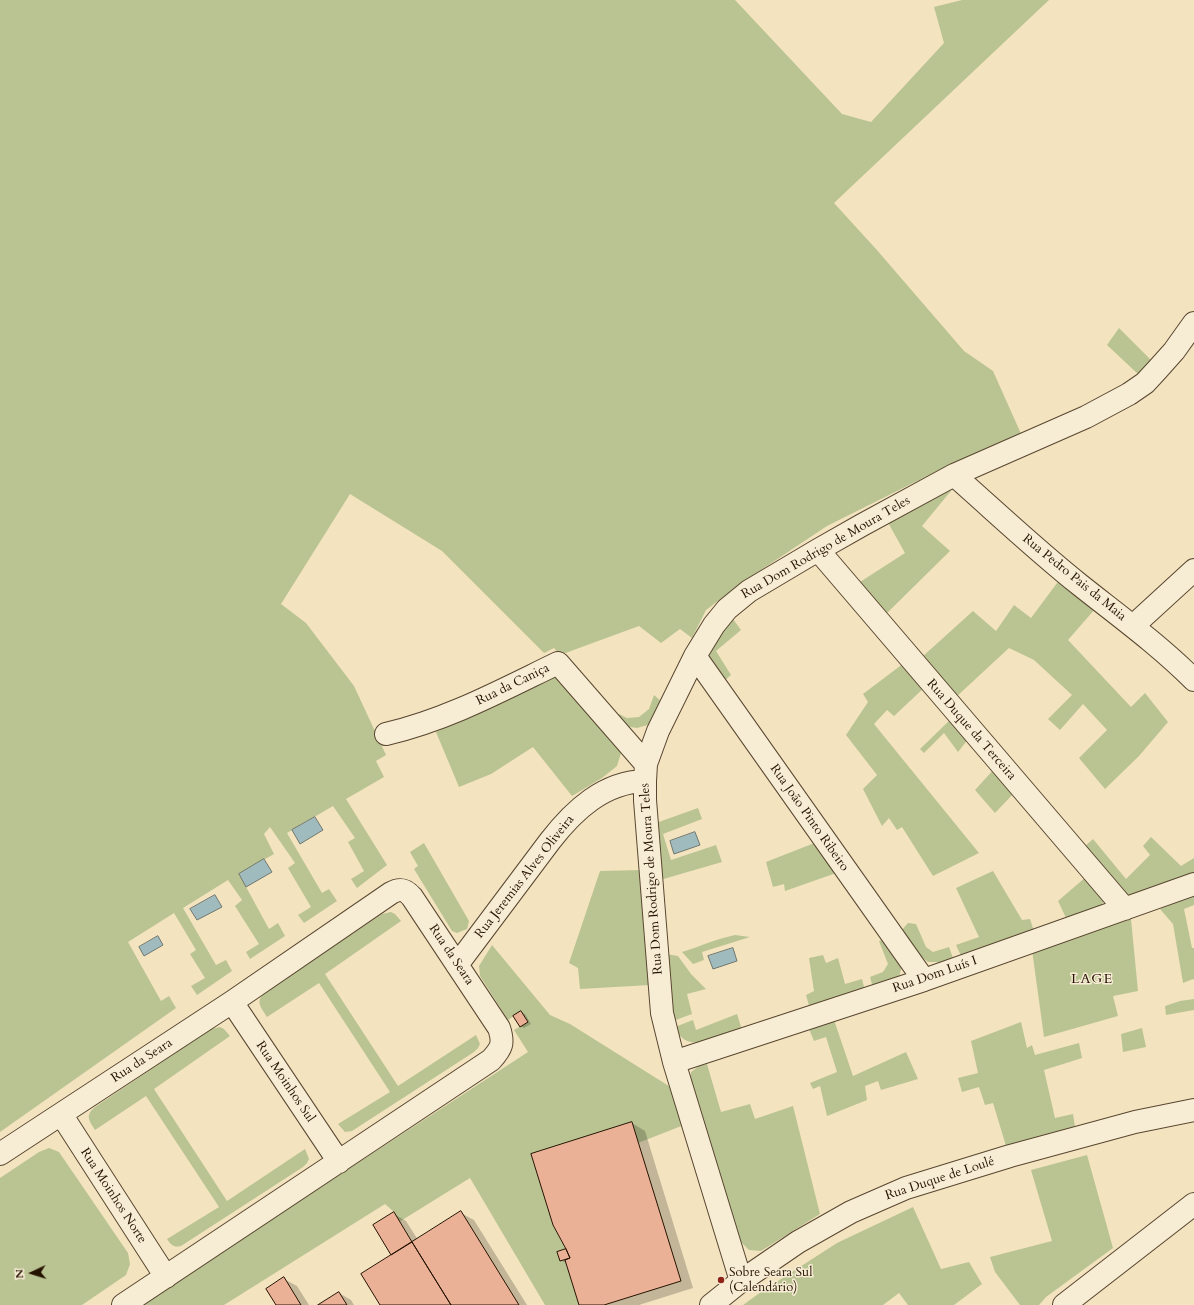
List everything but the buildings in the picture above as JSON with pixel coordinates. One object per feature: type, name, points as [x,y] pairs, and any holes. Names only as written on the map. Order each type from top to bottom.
[{"type":"street","name":"Rua Dom Rodrigo de Moura Teles","points":[[741,1281],[674,1062],[662,1013],[645,800],[646,772],[658,731],[695,656],[714,624],[727,609],[749,591],[862,524],[954,475],[1086,417],[1129,394],[1144,383],[1157,370],[1174,351],[1194,323]]},
{"type":"street","name":"Rua Pedro Pais da Maia","points":[[954,475],[1028,541],[1175,661],[1194,680]]},
{"type":"street","name":"Rua Duque da Terceira","points":[[818,550],[1125,909]]},
{"type":"street","points":[[1133,626],[1194,570]]},
{"type":"street","name":"Rua João Pinto Ribeiro","points":[[695,656],[924,980]]},
{"type":"street","name":"Rua da Caniça","points":[[386,734],[426,723],[458,711],[558,663],[630,746],[646,772]]},
{"type":"street","points":[[619,785],[630,766],[630,746]]},
{"type":"street","name":"Rua Jeremias Alves Oliveira","points":[[458,965],[563,824],[577,810],[593,798],[619,785],[633,781],[646,772]]},
{"type":"street","name":"Rua Dom Luís I","points":[[674,1062],[924,980],[1194,884]]},
{"type":"street","name":"Rua da Seara","points":[[0,1154],[232,1002],[390,893],[401,889],[406,891],[412,897],[499,1028],[502,1037],[502,1045],[497,1053],[491,1060],[123,1305]]},
{"type":"street","name":"Rua Moinhos Sul","points":[[232,1002],[339,1162]]},
{"type":"street","name":"Rua Duque de Loulé","points":[[711,1305],[768,1261],[804,1238],[851,1212],[906,1188],[1010,1156],[1135,1122],[1194,1110]]},
{"type":"street","name":"Rua Moinhos Norte","points":[[61,1114],[166,1277]]},
{"type":"street","points":[[1064,1305],[1194,1204]]},
{"type":"green space","points":[[0,0],[735,0],[842,114],[871,122],[944,43],[934,7],[962,0],[1049,0],[834,203],[964,351],[993,371],[1022,436],[939,470],[827,526],[746,580],[706,610],[692,638],[680,629],[661,643],[639,626],[560,655],[554,648],[544,653],[442,551],[350,494],[281,604],[306,623],[354,686],[386,755],[376,761],[384,777],[346,799],[387,865],[357,888],[351,879],[364,871],[348,842],[355,838],[333,806],[287,833],[322,893],[329,889],[337,901],[304,923],[298,915],[311,907],[288,868],[295,863],[270,827],[264,834],[274,854],[239,874],[269,929],[278,923],[285,936],[250,959],[246,952],[259,944],[235,906],[242,900],[228,880],[183,908],[216,965],[226,960],[232,971],[197,995],[191,986],[205,978],[190,954],[196,950],[174,913],[128,942],[161,1001],[169,996],[176,1008],[0,1132]]},
{"type":"green space","points":[[1119,328],[1155,364],[1139,375],[1107,345]]},
{"type":"green space","points":[[955,486],[922,526],[950,551],[886,614],[860,582],[905,553],[886,519]]},
{"type":"green space","points":[[1060,579],[1095,609],[1068,640],[1131,707],[1145,693],[1168,722],[1139,756],[1105,789],[1079,758],[1107,730],[1083,704],[1060,730],[1048,719],[1072,695],[1034,660],[1009,648],[955,698],[922,657],[973,611],[996,631],[1014,605],[1031,618]]},
{"type":"green space","points":[[730,615],[741,630],[716,651],[731,675],[724,681],[707,658],[709,645]]},
{"type":"green space","points":[[904,663],[925,687],[894,716],[887,710],[874,724],[979,853],[933,876],[902,827],[897,830],[889,818],[882,826],[863,789],[877,775],[846,735],[868,702],[863,694]]},
{"type":"green space","points":[[550,676],[557,676],[621,753],[617,766],[602,778],[572,796],[533,747],[491,774],[459,787],[436,732]]},
{"type":"green space","points":[[654,695],[662,702],[651,724],[637,728],[624,726],[615,716],[619,714],[627,718],[639,717],[649,709]]},
{"type":"green space","points":[[952,718],[969,738],[958,752],[944,733],[924,753],[920,749]]},
{"type":"green space","points":[[995,768],[1015,792],[995,813],[975,790]]},
{"type":"green space","points":[[698,808],[702,819],[663,834],[671,860],[716,845],[722,862],[660,880],[656,823]]},
{"type":"green space","points":[[1151,837],[1181,866],[1194,858],[1194,873],[1178,882],[1130,897],[1123,893],[1083,848],[1093,839],[1126,879],[1150,855],[1143,846]]},
{"type":"green space","points":[[817,842],[839,872],[785,891],[784,884],[773,887],[766,862]]},
{"type":"green space","points":[[424,843],[469,921],[467,929],[457,933],[452,931],[414,869],[418,866],[410,852]]},
{"type":"green space","points":[[642,870],[650,985],[580,989],[578,968],[569,963],[600,871]]},
{"type":"green space","points":[[993,871],[1022,920],[1030,919],[1034,931],[961,956],[956,945],[979,937],[956,888]]},
{"type":"green space","points":[[1087,876],[1094,884],[1104,901],[1099,909],[1067,920],[1058,901]]},
{"type":"green space","points":[[1194,893],[1194,905],[1184,909],[1192,948],[1194,948],[1194,980],[1193,979],[1183,983],[1173,924],[1160,909]]},
{"type":"green space","points":[[391,912],[401,921],[325,974],[398,1086],[476,1035],[480,1044],[474,1052],[352,1131],[345,1132],[338,1124],[390,1092],[319,983],[267,1017],[259,1001],[262,995],[266,992],[382,914]]},
{"type":"green space","points":[[1131,919],[1138,991],[1113,996],[1118,1016],[1044,1037],[1032,950]]},
{"type":"green space","points":[[908,923],[916,924],[926,947],[933,952],[949,947],[953,958],[942,962],[928,962],[915,952],[901,931]]},
{"type":"green space","points":[[735,935],[750,937],[702,952],[704,960],[693,964],[682,952],[715,941]]},
{"type":"green space","points":[[886,939],[902,966],[899,977],[873,988],[870,977],[883,972],[888,964],[879,941]]},
{"type":"green space","points":[[492,945],[550,1015],[570,1024],[672,1088],[684,1125],[638,1143],[632,1122],[531,1154],[553,1225],[566,1249],[557,1252],[560,1261],[565,1260],[579,1305],[545,1305],[470,1178],[399,1222],[394,1212],[385,1204],[224,1305],[140,1305],[528,1052],[514,1030],[528,1022],[521,1011],[508,1020],[480,976],[479,966]]},
{"type":"green space","points":[[666,954],[678,956],[691,974],[706,989],[687,994],[692,1014],[673,1021]]},
{"type":"green space","points":[[823,955],[826,963],[838,958],[845,984],[862,979],[865,991],[810,1009],[806,995],[814,991],[809,958]]},
{"type":"green space","points":[[1194,999],[1194,1010],[1166,1015],[1165,1006],[1180,1001]]},
{"type":"green space","points":[[737,1014],[742,1030],[714,1040],[695,1043],[687,1041],[680,1036],[675,1027],[693,1020],[696,1030]]},
{"type":"green space","points":[[834,1020],[853,1076],[906,1052],[918,1079],[881,1090],[878,1081],[865,1086],[867,1100],[827,1116],[820,1086],[813,1089],[810,1083],[837,1072],[826,1037],[814,1041],[809,1029]]},
{"type":"green space","points":[[1021,1022],[1027,1048],[1032,1045],[1035,1055],[1079,1043],[1082,1058],[1044,1070],[1055,1118],[1073,1114],[1075,1127],[1006,1146],[993,1103],[985,1105],[979,1087],[962,1092],[958,1078],[978,1073],[971,1041]]},
{"type":"green space","points":[[220,1027],[230,1036],[154,1089],[227,1201],[305,1149],[309,1159],[303,1167],[179,1247],[171,1244],[167,1239],[219,1207],[146,1096],[95,1130],[89,1116],[95,1107],[211,1029]]},
{"type":"green space","points":[[1142,1028],[1146,1047],[1123,1052],[1121,1034]]},
{"type":"green space","points":[[707,1064],[721,1112],[750,1104],[755,1119],[793,1106],[820,1214],[761,1251],[749,1250],[736,1237],[690,1081],[691,1072],[699,1066]]},
{"type":"green space","points":[[49,1148],[59,1152],[128,1253],[130,1264],[126,1275],[82,1305],[0,1305],[0,1178],[39,1152]]},
{"type":"green space","points":[[1087,1155],[1113,1248],[1046,1297],[1039,1305],[1020,1305],[995,1272],[990,1257],[1052,1241],[1031,1170]]},
{"type":"green space","points":[[913,1207],[941,1269],[969,1262],[982,1284],[954,1305],[908,1305],[899,1293],[883,1305],[743,1305],[837,1243]]},
{"type":"water","points":[[315,817],[323,830],[300,844],[292,830]]},
{"type":"water","points":[[695,832],[700,845],[674,854],[670,841]]},
{"type":"water","points":[[264,859],[272,872],[246,887],[239,874]]},
{"type":"water","points":[[215,895],[222,907],[197,920],[190,909]]},
{"type":"water","points":[[158,936],[163,945],[144,956],[139,947]]},
{"type":"water","points":[[733,948],[737,961],[713,969],[708,956]]},
{"type":"place","name":"Sobre Seara Sul (Calendário)","points":[[721,1280]]},
{"type":"district","name":"LAGE","points":[[1092,980]]}]
